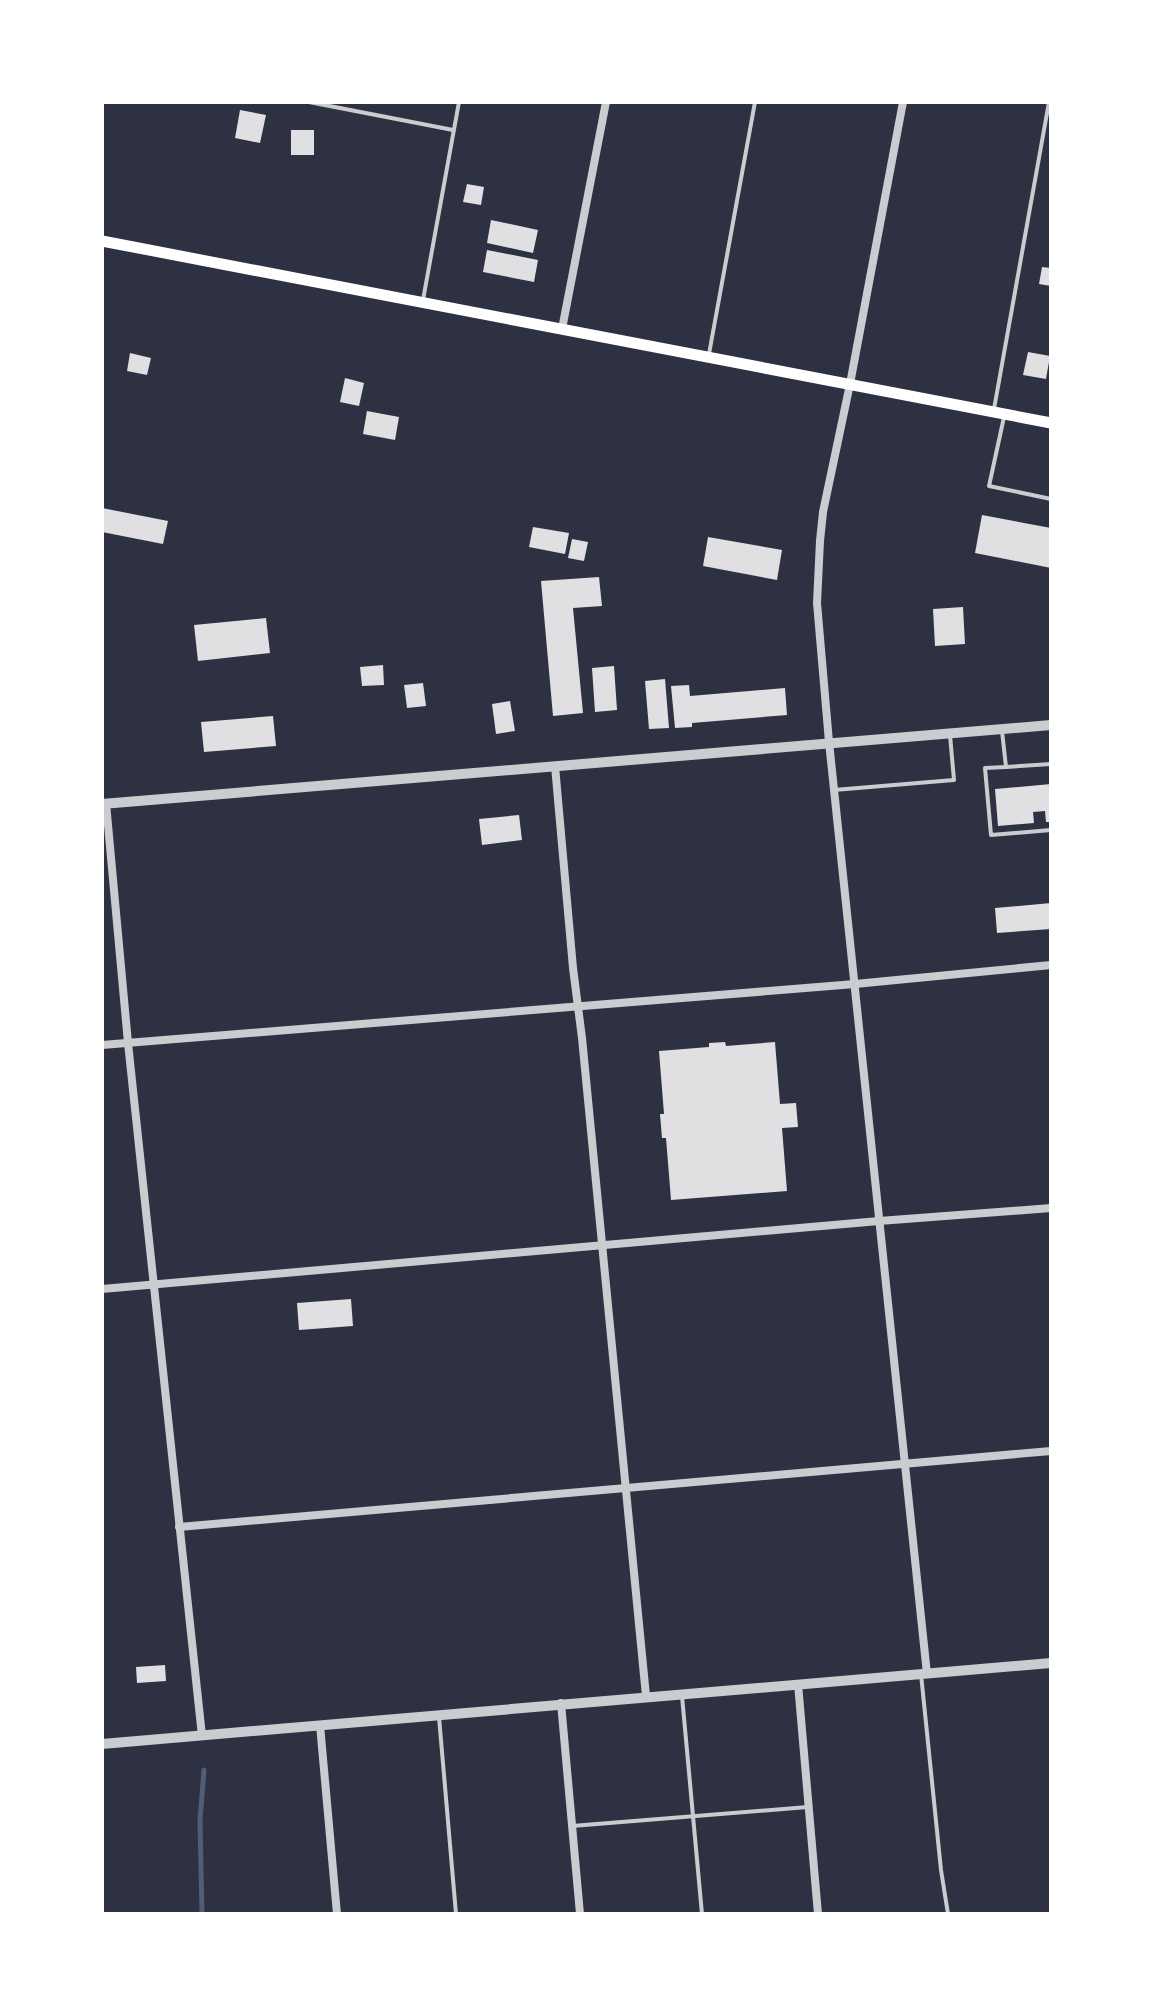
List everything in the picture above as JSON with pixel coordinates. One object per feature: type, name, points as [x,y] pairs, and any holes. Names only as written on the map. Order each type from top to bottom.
[{"type":"main road","points":[[102,241],[1051,423]]},
{"type":"street","points":[[562,329],[606,102]]},
{"type":"street","points":[[903,102],[823,512],[817,569],[829,742],[924,1674]]},
{"type":"street","points":[[202,1736],[104,804],[1051,725]]},
{"type":"street","points":[[555,766],[646,1696]]},
{"type":"street","points":[[102,1045],[855,984],[1051,965]]},
{"type":"street","points":[[102,1289],[1051,1208]]},
{"type":"street","points":[[179,1527],[1051,1451]]},
{"type":"street","points":[[102,1744],[1051,1663]]},
{"type":"street","points":[[798,1684],[818,1914]]},
{"type":"street","points":[[561,1703],[580,1914]]},
{"type":"street","points":[[320,1725],[337,1914]]},
{"type":"lane","points":[[309,102],[453,130]]},
{"type":"lane","points":[[422,302],[459,102]]},
{"type":"lane","points":[[708,357],[755,102]]},
{"type":"lane","points":[[1049,102],[989,486],[1051,499]]},
{"type":"lane","points":[[1002,729],[1006,767]]},
{"type":"lane","points":[[834,790],[954,780],[950,733]]},
{"type":"lane","points":[[1051,764],[985,768],[991,835],[1051,830]]},
{"type":"lane","points":[[924,1674],[941,1870],[948,1914]]},
{"type":"lane","points":[[682,1693],[702,1914]]},
{"type":"lane","points":[[438,1714],[456,1914]]},
{"type":"lane","points":[[572,1826],[808,1807]]},
{"type":"building","points":[[240,110],[266,115],[260,143],[235,138]]},
{"type":"building","points":[[291,130],[314,130],[314,155],[291,155]]},
{"type":"building","points":[[467,184],[484,187],[481,205],[463,202]]},
{"type":"building","points":[[491,220],[538,230],[533,253],[487,243]]},
{"type":"building","points":[[487,250],[538,260],[534,282],[483,272]]},
{"type":"building","points":[[1042,267],[1051,268],[1051,286],[1039,284]]},
{"type":"building","points":[[1028,352],[1050,356],[1046,379],[1023,375]]},
{"type":"building","points":[[130,353],[151,358],[147,375],[127,371]]},
{"type":"building","points":[[345,378],[364,383],[359,406],[340,402]]},
{"type":"building","points":[[367,411],[399,417],[395,440],[363,434]]},
{"type":"building","points":[[102,508],[168,521],[163,544],[102,532]]},
{"type":"building","points":[[982,515],[1051,528],[1051,568],[975,553]]},
{"type":"building","points":[[533,527],[569,533],[565,554],[529,547]]},
{"type":"building","points":[[708,537],[782,550],[777,580],[703,566]]},
{"type":"building","points":[[572,539],[588,542],[584,561],[568,558]]},
{"type":"building","points":[[599,577],[602,606],[573,608],[583,713],[553,716],[541,581]]},
{"type":"building","points":[[963,607],[965,644],[935,646],[933,609]]},
{"type":"building","points":[[266,618],[270,653],[198,661],[194,625]]},
{"type":"building","points":[[383,665],[384,685],[362,686],[360,667]]},
{"type":"building","points":[[614,666],[617,710],[595,712],[592,668]]},
{"type":"building","points":[[665,679],[669,728],[649,729],[645,681]]},
{"type":"building","points":[[423,683],[426,706],[407,708],[404,685]]},
{"type":"building","points":[[689,685],[690,696],[785,688],[787,715],[692,723],[692,727],[675,728],[671,686]]},
{"type":"building","points":[[510,701],[515,731],[496,734],[492,704]]},
{"type":"building","points":[[273,716],[276,746],[204,752],[201,722]]},
{"type":"building","points":[[1051,784],[1051,822],[1046,822],[1045,811],[1033,812],[1034,823],[998,826],[995,789]]},
{"type":"building","points":[[519,815],[522,840],[482,845],[479,819]]},
{"type":"building","points":[[1051,903],[1051,929],[997,933],[995,908]]},
{"type":"building","points":[[725,1042],[726,1046],[775,1042],[780,1104],[796,1103],[798,1127],[782,1128],[787,1191],[671,1200],[666,1138],[662,1138],[660,1114],[664,1114],[659,1051],[709,1047],[709,1043]]},
{"type":"building","points":[[351,1299],[353,1326],[299,1330],[297,1303]]},
{"type":"building","points":[[165,1665],[166,1681],[137,1683],[136,1667]]},
{"type":"waterway","points":[[202,1914],[200,1820],[204,1770]]}]
